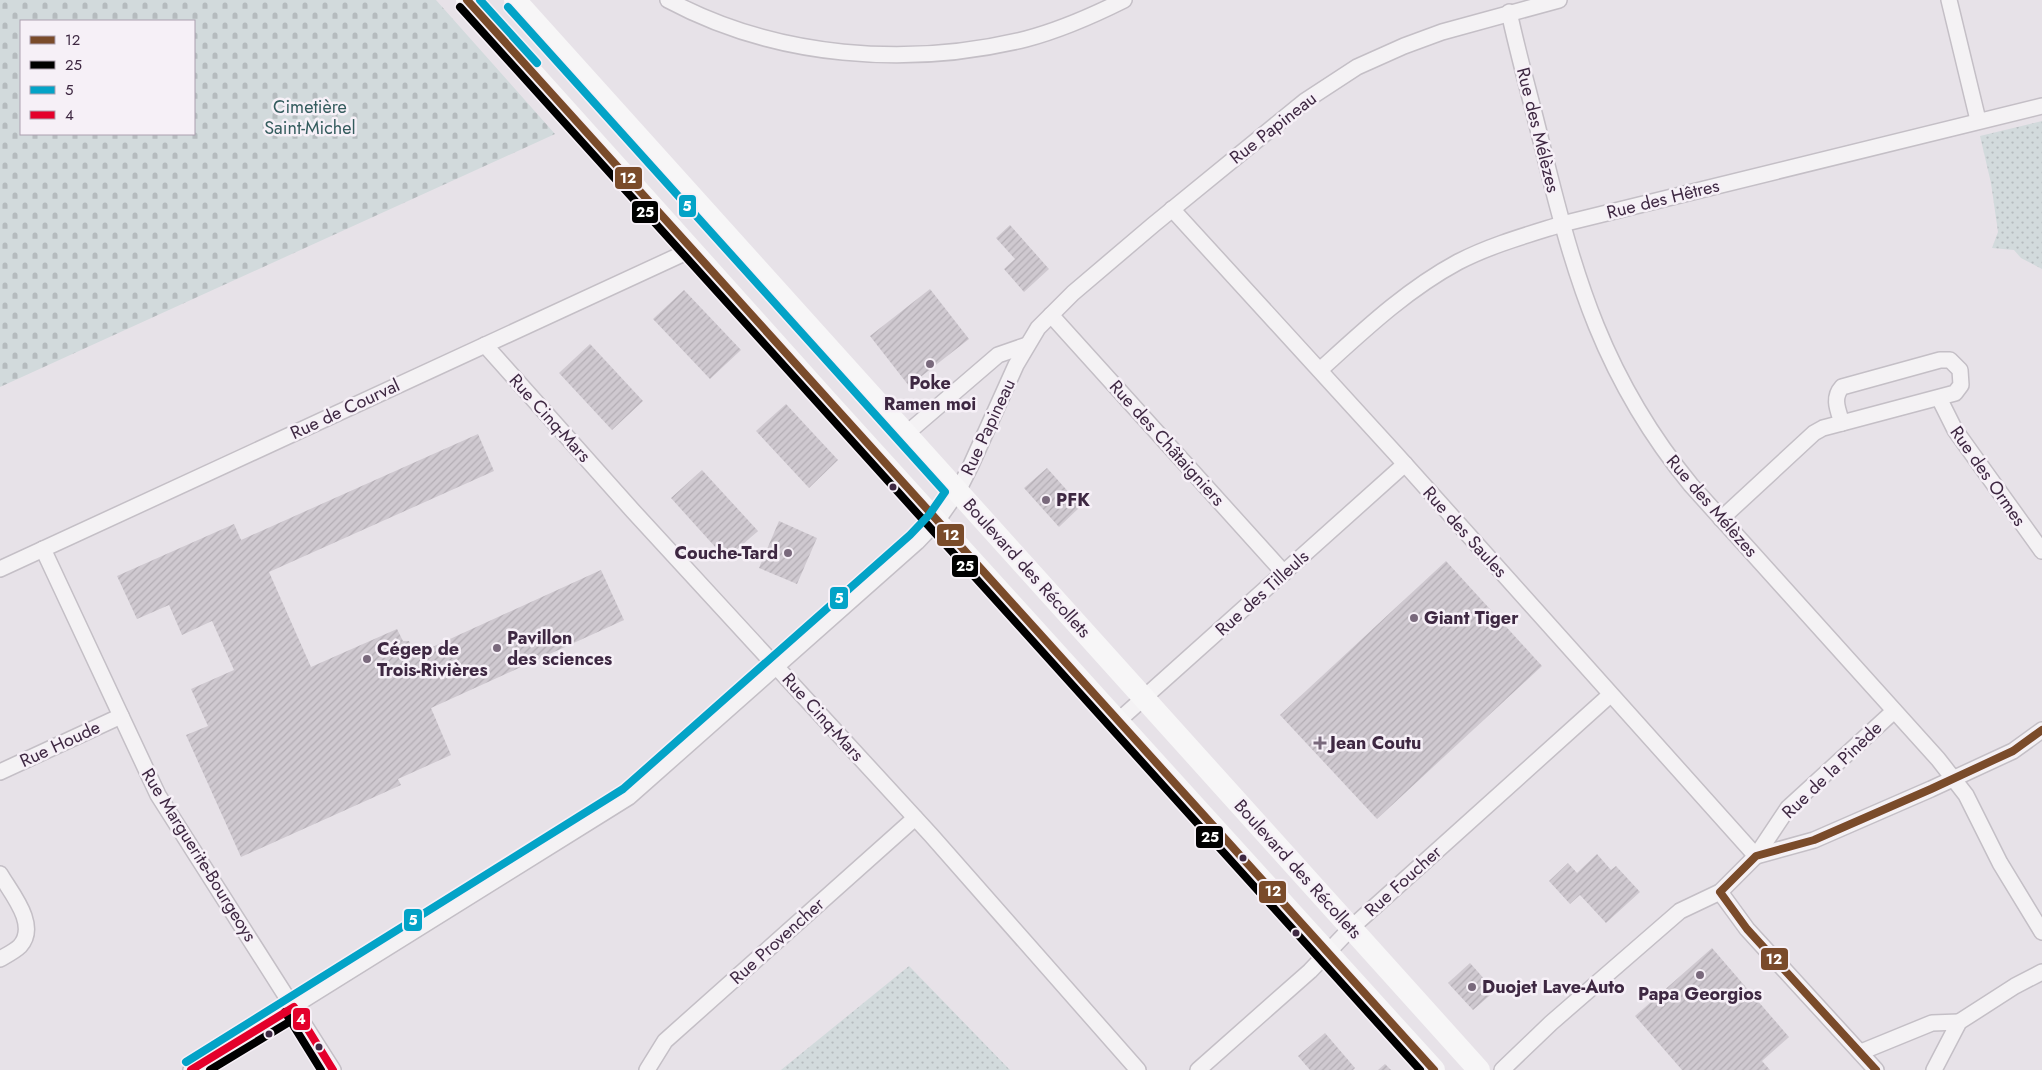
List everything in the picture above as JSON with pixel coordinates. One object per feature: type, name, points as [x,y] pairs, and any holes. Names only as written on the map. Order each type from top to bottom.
[{"type":"main road","name":"Boulevard des Récollets","points":[[467,0],[1434,1070]]},
{"type":"main road","name":"Boulevard des Récollets","points":[[515,0],[1479,1070]]},
{"type":"street","points":[[668,0],[714,22],[781,42],[858,54],[913,54],[979,49],[1027,38],[1078,21],[1124,0]]},
{"type":"street","name":"Rue Papineau","points":[[191,1070],[629,797],[917,542],[937,521],[958,490],[1027,345],[1051,314],[1172,209],[1305,101],[1339,78],[1404,46],[1509,12],[1559,0]]},
{"type":"street","points":[[1949,0],[1978,120]]},
{"type":"street","name":"Rue des Mélèzes","points":[[1509,12],[1562,224],[1586,302],[1621,381],[1660,445],[1721,519],[1894,711],[1966,795],[2000,863],[2042,932]]},
{"type":"street","name":"Rue des Hêtres","points":[[1320,370],[1385,312],[1432,277],[1481,251],[1562,224],[1978,120],[2042,106]]},
{"type":"street","name":"Rue des Saules","points":[[1172,209],[1405,464],[1756,856]]},
{"type":"street","name":"Rue de Courval","points":[[0,569],[691,250]]},
{"type":"street","name":"Rue des Châtaigniers","points":[[1051,314],[1284,573]]},
{"type":"street","name":"Rue Cinq-Mars","points":[[485,345],[915,818],[1138,1070]]},
{"type":"street","points":[[906,434],[998,355],[1027,345]]},
{"type":"street","points":[[1721,519],[1814,433],[1823,428],[1939,398],[1955,393],[1961,385],[1960,370],[1950,360],[1940,360],[1842,386],[1836,395],[1836,400],[1842,423]]},
{"type":"street","name":"Rue des Ormes","points":[[1939,398],[1955,430],[2042,551]]},
{"type":"street","name":"Rue des Tilleuls","points":[[1118,721],[1405,464]]},
{"type":"street","name":"Rue Marguerite-Bourgeoys","points":[[43,549],[158,795],[334,1070]]},
{"type":"street","name":"Rue Foucher","points":[[1198,1070],[1310,972],[1351,928],[1610,694]]},
{"type":"street","name":"Rue de la Pinède","points":[[1502,1070],[1551,1023],[1680,911],[1720,892],[1756,856],[1788,808],[1894,711]]},
{"type":"street","name":"Rue Houde","points":[[0,772],[121,716]]},
{"type":"street","name":"Rue de la Pinède","points":[[1756,856],[1814,840],[1953,779],[2013,751],[2042,730]]},
{"type":"street","name":"Rue Provencher","points":[[647,1070],[665,1041],[915,818]]},
{"type":"street","points":[[0,874],[24,916],[27,925],[26,934],[20,946],[0,959]]},
{"type":"street","points":[[1720,892],[1747,929],[1876,1070]]},
{"type":"street","points":[[1934,1070],[1960,1022],[2015,986],[2042,972]]},
{"type":"street","points":[[1861,1052],[1932,1023],[1960,1022]]},
{"type":"green space","name":"Cimetière Saint-Michel","points":[[0,0],[436,0],[555,134],[0,387]]},
{"type":"green space","points":[[2042,121],[2042,269],[2021,258],[2014,250],[1992,248],[1998,232],[1991,183],[1980,136]]},
{"type":"green space","points":[[909,966],[1010,1070],[781,1070]]},
{"type":"building","points":[[1010,225],[1049,269],[1024,292],[1004,269],[1015,259],[996,238]]},
{"type":"building","points":[[930,289],[969,339],[909,386],[870,336]]},
{"type":"building","points":[[684,290],[741,350],[710,379],[653,319]]},
{"type":"building","points":[[590,344],[643,401],[612,430],[559,373]]},
{"type":"building","points":[[786,404],[838,460],[809,488],[756,431]]},
{"type":"building","name":"Pavillon des sciences","points":[[478,434],[494,471],[269,572],[311,667],[397,629],[403,641],[409,641],[415,655],[601,570],[624,620],[431,708],[451,755],[398,779],[401,785],[241,857],[186,735],[208,726],[191,689],[234,670],[212,621],[182,635],[169,605],[137,619],[117,576],[234,524],[241,540]]},
{"type":"building","points":[[1047,468],[1081,506],[1059,527],[1024,488]]},
{"type":"building","points":[[702,470],[758,531],[726,559],[671,498]]},
{"type":"building","name":"Couche-Tard","points":[[779,521],[817,538],[797,584],[759,568]]},
{"type":"building","points":[[1446,561],[1542,666],[1377,819],[1280,715]]},
{"type":"building","points":[[1597,854],[1611,870],[1616,866],[1640,892],[1606,923],[1580,895],[1570,904],[1549,881],[1568,863],[1577,873]]},
{"type":"building","points":[[1712,948],[1789,1037],[1762,1061],[1770,1070],[1682,1070],[1635,1016]]},
{"type":"building","name":"Duojet Lave-Auto","points":[[1470,963],[1495,991],[1473,1010],[1448,983]]},
{"type":"building","points":[[1325,1033],[1355,1068],[1353,1070],[1310,1070],[1298,1056]]},
{"type":"building","points":[[1385,1064],[1391,1070],[1378,1070]]},
{"type":"transit line","name":"12","points":[[467,0],[1434,1070]]},
{"type":"transit line","name":"5","points":[[480,0],[537,63]]},
{"type":"transit line","name":"25","points":[[460,7],[1420,1070]]},
{"type":"transit line","name":"5","points":[[186,1062],[623,789],[910,535],[929,515],[945,492],[508,7]]},
{"type":"transit line","name":"12","points":[[1876,1070],[1747,929],[1720,892],[1756,856],[1814,840],[1931,789],[2013,751],[2042,730]]},
{"type":"transit line","name":"4","points":[[191,1070],[294,1007],[333,1070]]},
{"type":"transit line","name":"25","points":[[285,1012],[321,1070]]},
{"type":"transit line","name":"25","points":[[210,1070],[299,1016]]},
{"type":"place","name":"Poke Ramen moi","points":[[930,364]]},
{"type":"place","name":"PFK","points":[[1046,500]]},
{"type":"place","name":"Couche-Tard","points":[[788,553]]},
{"type":"place","name":"Giant Tiger","points":[[1414,618]]},
{"type":"place","name":"Pavillon des sciences","points":[[497,648]]},
{"type":"place","name":"Cégep de Trois-Rivières","points":[[367,659]]},
{"type":"place","name":"Jean Coutu","points":[[1320,743]]},
{"type":"place","name":"Papa Georgios","points":[[1700,975]]},
{"type":"place","name":"Duojet Lave-Auto","points":[[1472,987]]}]
